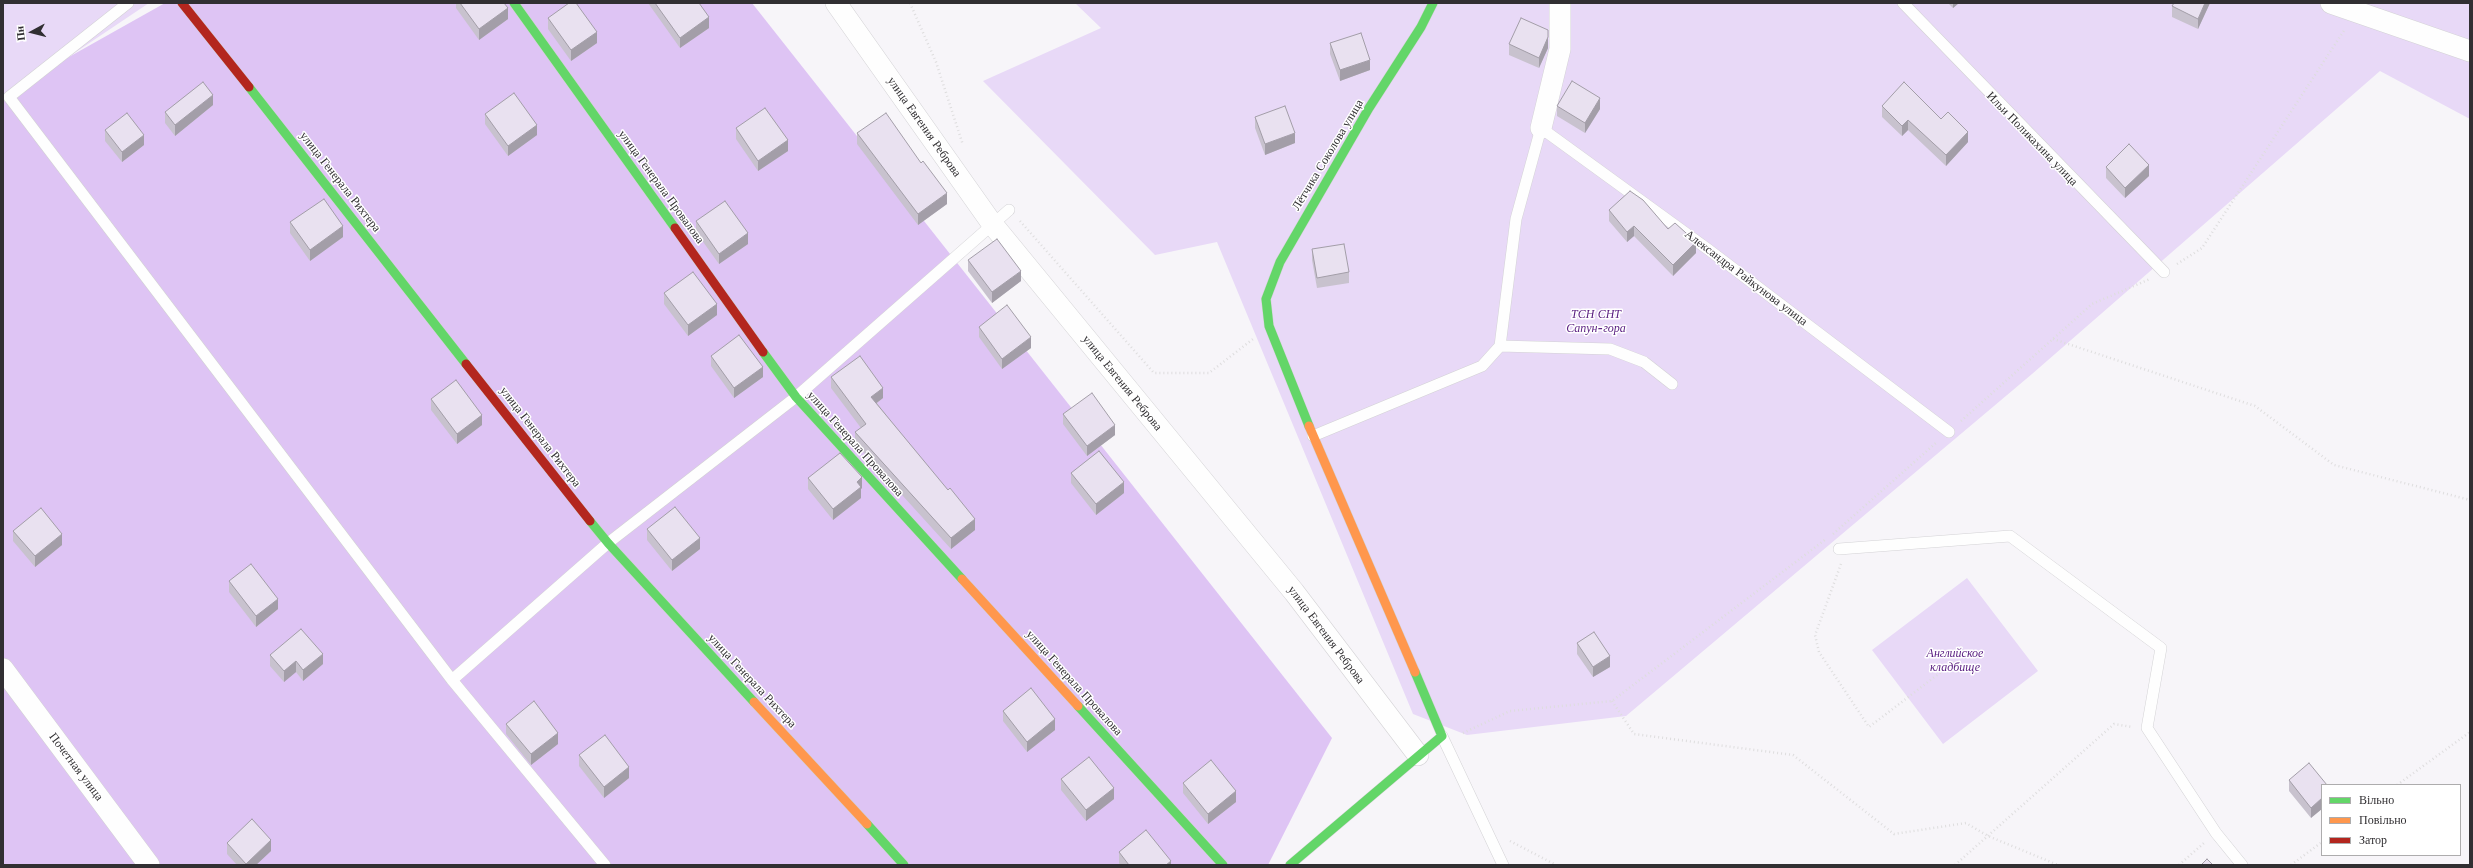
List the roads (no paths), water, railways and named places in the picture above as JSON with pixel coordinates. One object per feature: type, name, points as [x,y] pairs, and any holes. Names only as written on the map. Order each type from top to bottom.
[{"type":"street","name":"улица Генерала Рихтера","points":[[182,3],[608,543],[904,865]]},
{"type":"street","name":"улица Генерала Провалова","points":[[514,3],[796,397],[1223,865]]},
{"type":"street","name":"улица Евгения Реброва","points":[[836,3],[993,224],[1294,592],[1418,755]]},
{"type":"street","name":"Лётчика Соколова улица","points":[[1433,3],[1420,27],[1369,108],[1280,262],[1266,299],[1269,326],[1313,436],[1442,736]]},
{"type":"street","points":[[1541,128],[1560,49],[1560,3]]},
{"type":"street","points":[[2331,3],[2355,13],[2470,51]]},
{"type":"street","name":"Почетная улица","points":[[3,669],[149,865]]},
{"type":"street","points":[[1290,865],[1442,736]]},
{"type":"lane","points":[[128,3],[9,97],[452,680],[605,865]]},
{"type":"lane","name":"Ильи Поликахина улица","points":[[1903,3],[2164,272]]},
{"type":"lane","points":[[1313,436],[1482,366],[1500,346],[1516,219],[1541,128]]},
{"type":"lane","name":"Александра Райкунова улица","points":[[1541,128],[1703,245],[1949,432]]},
{"type":"lane","points":[[452,680],[608,543],[796,397],[1009,210]]},
{"type":"lane","points":[[1500,346],[1610,349],[1644,362],[1672,384]]},
{"type":"lane","points":[[1839,549],[2010,536],[2161,648],[2147,728],[2216,832],[2242,865]]},
{"type":"lane","points":[[1442,736],[1503,865]]},
{"type":"park label","name":"ТСН СНТ Сапун-гора","points":[[1596,322]]},
{"type":"park label","name":"Английское кладбище","points":[[1955,661]]}]
